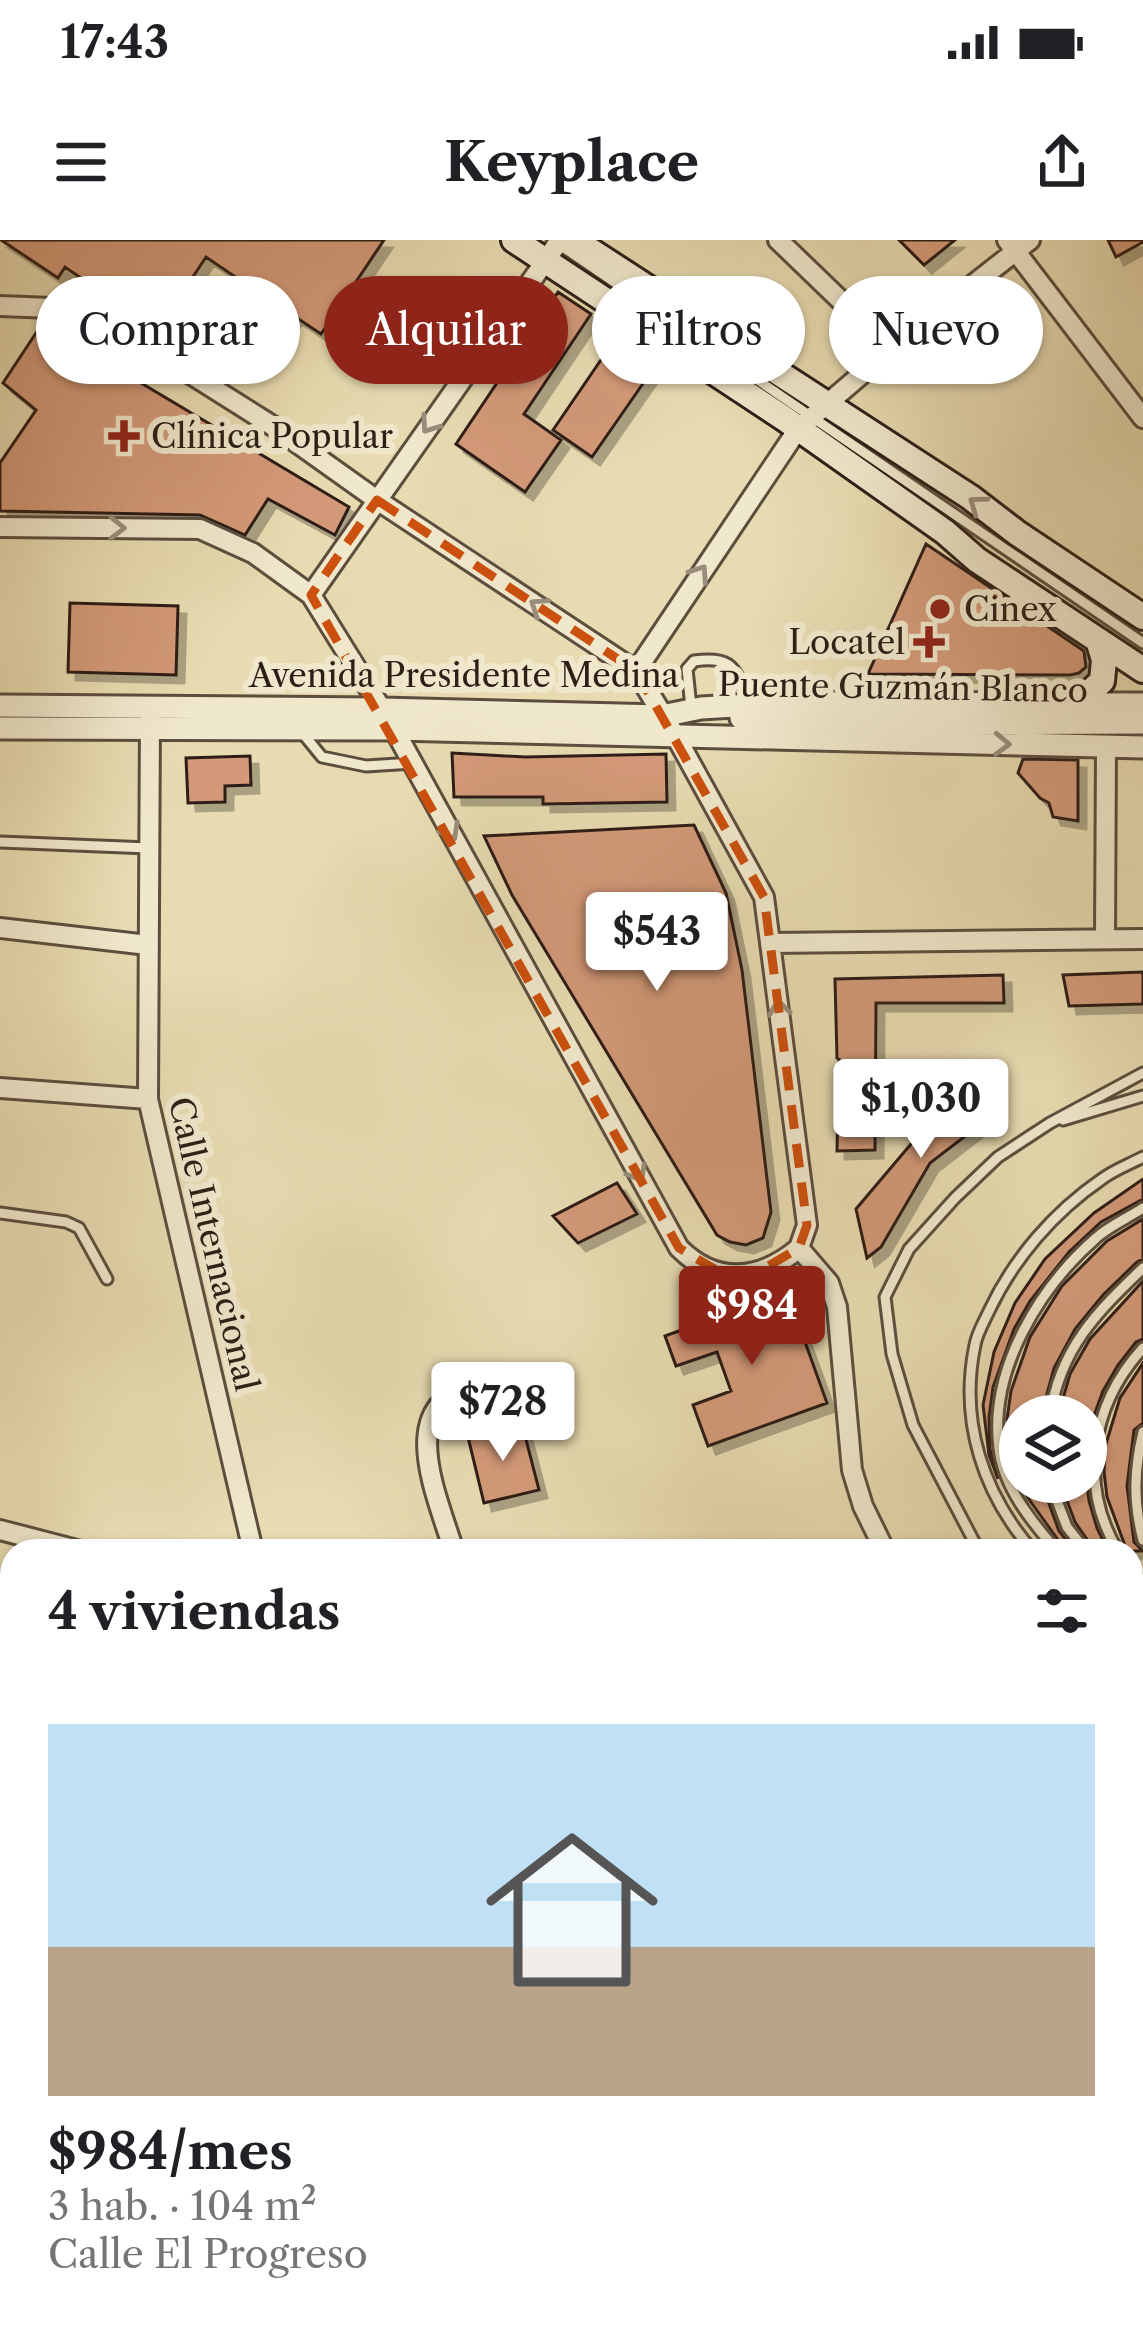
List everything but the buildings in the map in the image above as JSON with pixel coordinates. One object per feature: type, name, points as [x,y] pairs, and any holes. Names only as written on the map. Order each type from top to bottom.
[{"type":"main road","points":[[514,240],[557,245],[812,417],[977,560],[1143,670]]},
{"type":"main road","points":[[557,245],[812,417],[970,497],[1143,617]]},
{"type":"main road","points":[[1066,704],[1086,696],[1102,681],[1105,667],[1098,640]]},
{"type":"street","points":[[778,240],[829,289]]},
{"type":"street","points":[[978,276],[1018,243],[1143,418]]},
{"type":"street","points":[[311,595],[557,245]]},
{"type":"street","points":[[0,306],[64,308],[97,315],[276,428],[636,671],[764,897],[807,1225],[799,1248],[780,1264],[755,1274],[721,1273],[695,1264],[679,1249],[394,729],[311,595],[253,553],[200,529],[0,527]]},
{"type":"street","points":[[636,671],[812,417],[850,384]]},
{"type":"street","name":"Avenida Presidente Medina","points":[[0,728],[580,733],[669,726],[692,710],[752,705],[1143,704]]},
{"type":"street","name":"Avenida Presidente Medina","points":[[0,706],[382,709],[1143,747]]},
{"type":"street","name":"Calle Internacional","points":[[150,706],[148,1099],[250,1539]]},
{"type":"street","name":"Puente Guzmán Blanco","points":[[669,726],[1143,723]]},
{"type":"street","points":[[1105,940],[1106,747]]},
{"type":"street","points":[[0,928],[148,945]]},
{"type":"street","points":[[771,943],[1143,939]]},
{"type":"street","points":[[0,1088],[148,1099]]},
{"type":"street","points":[[799,1248],[829,1283],[837,1307],[852,1470],[879,1539]]},
{"type":"street","points":[[451,1539],[424,1445],[431,1420],[456,1392],[496,1384]]},
{"type":"street","points":[[0,1530],[35,1539]]},
{"type":"lane","points":[[812,417],[1143,644]]},
{"type":"lane","points":[[692,710],[687,669],[694,661],[718,658],[736,673],[752,705]]},
{"type":"lane","points":[[300,730],[322,757],[366,766],[413,763]]},
{"type":"lane","points":[[0,842],[149,848]]},
{"type":"lane","points":[[974,1539],[913,1425],[892,1354],[886,1298],[908,1249],[998,1157],[1046,1125],[1143,1073]]},
{"type":"lane","points":[[1046,1125],[1143,1096]]},
{"type":"lane","points":[[1023,1539],[988,1486],[976,1446],[970,1396],[975,1342],[1003,1281],[1040,1232],[1102,1178],[1143,1157]]},
{"type":"lane","points":[[1047,1539],[1010,1485],[999,1449],[1000,1389],[1022,1336],[1054,1280],[1099,1235],[1143,1208]]},
{"type":"lane","points":[[0,1213],[79,1228],[106,1279]]},
{"type":"lane","points":[[1053,1395],[1072,1346],[1100,1309],[1143,1268]]},
{"type":"lane","points":[[1113,1539],[1096,1501],[1093,1460],[1104,1414],[1125,1368],[1143,1348]]},
{"type":"lane","points":[[1143,1432],[1135,1472],[1143,1539]]},
{"type":"lane","points":[[1058,1503],[1076,1539]]},
{"type":"highlighted area","points":[[377,500],[636,671],[764,897],[807,1225],[799,1248],[755,1274],[721,1273],[679,1248],[311,595]]},
{"type":"place","name":"Clínica Popular","points":[[124,436]]},
{"type":"place","name":"Cinex","points":[[940,609]]},
{"type":"place","name":"Locatel","points":[[929,642]]}]
